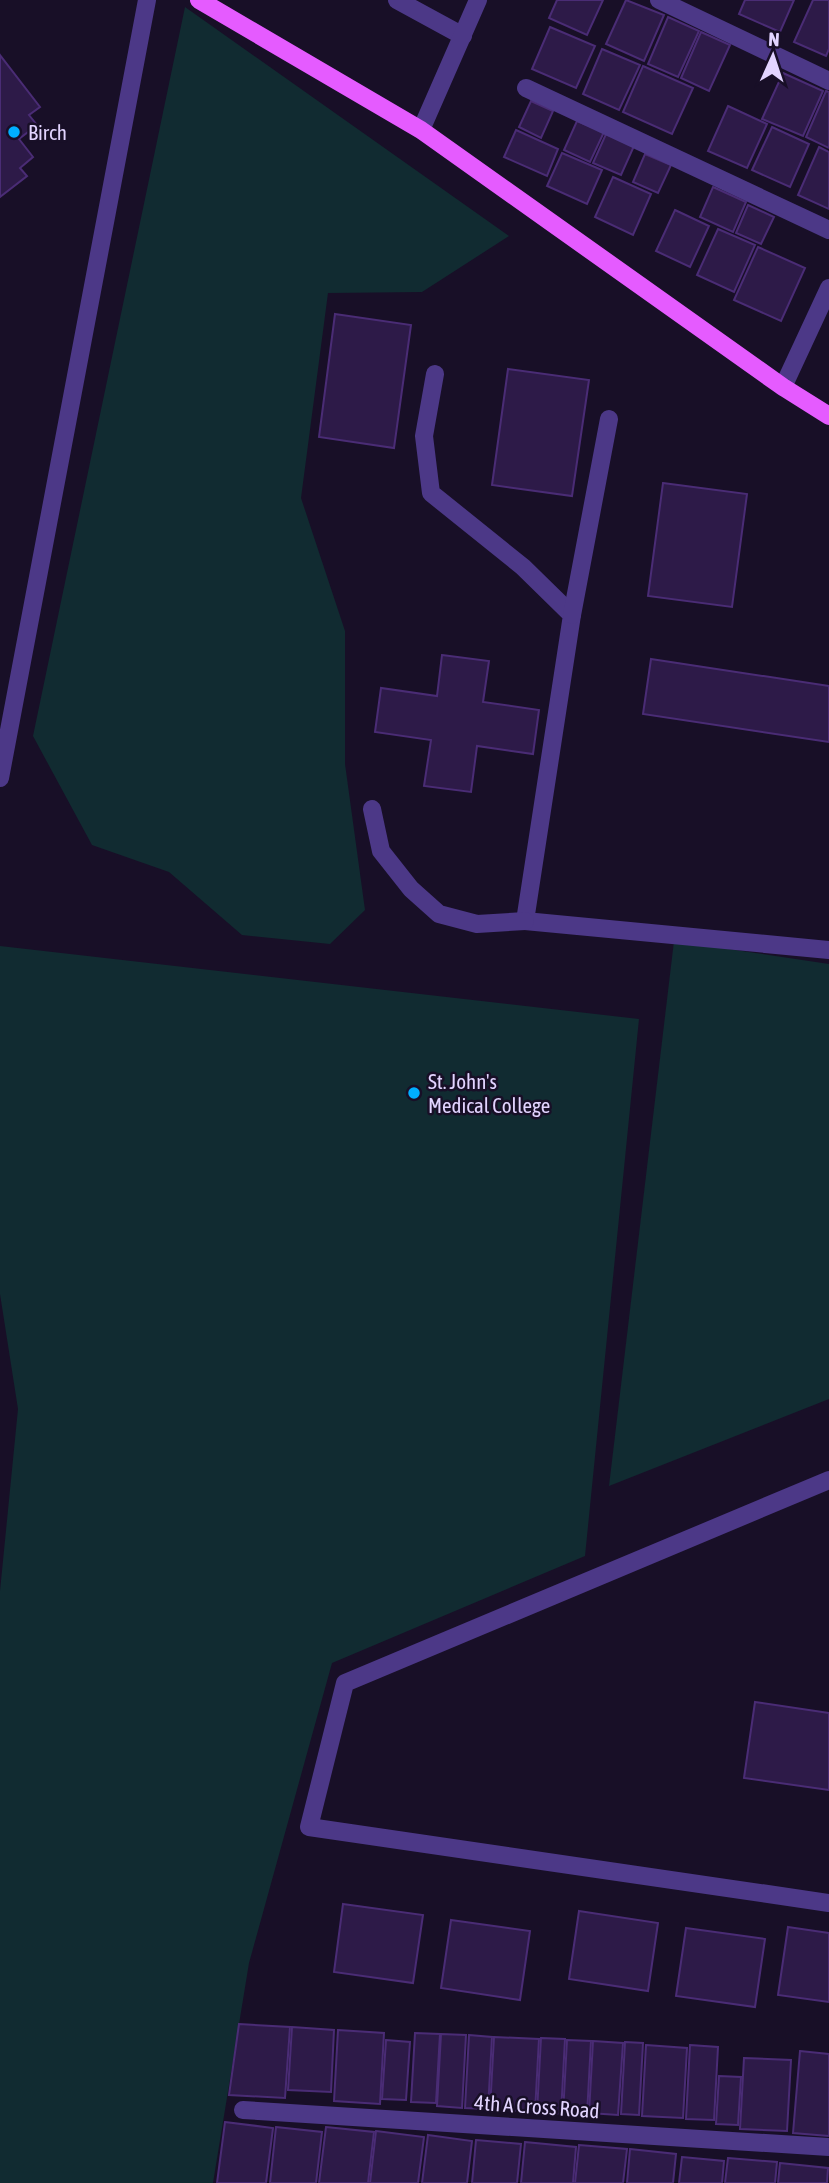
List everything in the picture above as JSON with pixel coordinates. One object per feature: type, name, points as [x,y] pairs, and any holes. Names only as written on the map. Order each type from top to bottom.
[{"type":"main road","points":[[199,0],[421,130],[783,387],[829,416]]},
{"type":"street","points":[[0,778],[147,0]]},
{"type":"street","points":[[397,0],[463,36]]},
{"type":"street","points":[[421,130],[478,0]]},
{"type":"street","points":[[659,0],[829,81]]},
{"type":"street","points":[[526,88],[829,230]]},
{"type":"street","points":[[783,387],[829,288]]},
{"type":"street","points":[[435,374],[424,436],[431,493],[523,567],[572,615]]},
{"type":"street","points":[[525,921],[572,615],[609,419]]},
{"type":"street","points":[[372,809],[381,851],[411,889],[439,914],[477,924],[525,921],[829,950]]},
{"type":"street","points":[[829,1480],[345,1683],[309,1827],[829,1903]]},
{"type":"street","name":"4th A Cross Road","points":[[243,2110],[829,2147]]},
{"type":"green space","points":[[185,7],[509,236],[422,292],[328,293],[301,498],[345,631],[345,764],[365,910],[330,944],[242,935],[169,872],[92,845],[33,736]]},
{"type":"green space","points":[[674,941],[829,964],[829,1399],[609,1486]]},
{"type":"green space","points":[[0,946],[639,1019],[585,1556],[332,1663],[249,1963],[213,2183],[0,2183],[0,1591],[18,1409],[0,1294]]},
{"type":"building","points":[[557,0],[603,0],[587,35],[549,18]]},
{"type":"building","points":[[626,0],[664,15],[644,61],[606,44]]},
{"type":"building","points":[[745,0],[794,0],[780,32],[739,14]]},
{"type":"building","points":[[813,0],[829,0],[829,49],[826,56],[794,42]]},
{"type":"building","points":[[668,17],[699,31],[678,77],[648,64]]},
{"type":"building","points":[[550,27],[595,46],[576,88],[532,69]]},
{"type":"building","points":[[701,32],[730,45],[709,91],[681,78]]},
{"type":"building","points":[[602,49],[640,65],[619,110],[583,94]]},
{"type":"building","name":"Birch","points":[[0,55],[40,107],[29,115],[37,125],[19,139],[33,157],[20,168],[27,176],[0,197]]},
{"type":"building","points":[[643,66],[693,88],[672,134],[623,112]]},
{"type":"building","points":[[783,73],[823,91],[803,136],[762,119]]},
{"type":"building","points":[[826,91],[829,92],[829,148],[806,137]]},
{"type":"building","points":[[531,101],[553,111],[541,138],[519,127]]},
{"type":"building","points":[[728,106],[767,124],[747,168],[708,151]]},
{"type":"building","points":[[577,121],[604,132],[590,162],[564,150]]},
{"type":"building","points":[[772,127],[809,144],[790,187],[752,170]]},
{"type":"building","points":[[516,130],[558,149],[547,176],[504,157]]},
{"type":"building","points":[[606,134],[634,146],[621,175],[593,163]]},
{"type":"building","points":[[819,147],[829,152],[829,209],[798,195]]},
{"type":"building","points":[[562,153],[602,170],[587,204],[547,186]]},
{"type":"building","points":[[645,154],[671,165],[658,193],[633,182]]},
{"type":"building","points":[[613,177],[651,194],[633,235],[595,217]]},
{"type":"building","points":[[713,187],[746,202],[733,232],[700,217]]},
{"type":"building","points":[[748,205],[774,217],[761,244],[736,233]]},
{"type":"building","points":[[675,210],[709,226],[690,267],[656,251]]},
{"type":"building","points":[[718,229],[755,245],[734,292],[697,275]]},
{"type":"building","points":[[758,247],[805,268],[781,321],[734,300]]},
{"type":"building","points":[[335,314],[411,325],[394,448],[319,437]]},
{"type":"building","points":[[508,369],[589,380],[572,496],[492,485]]},
{"type":"building","points":[[663,483],[747,494],[732,607],[648,596]]},
{"type":"building","points":[[442,655],[489,661],[483,702],[539,710],[533,754],[477,746],[471,792],[424,786],[431,740],[375,732],[381,688],[437,696]]},
{"type":"building","points":[[651,659],[829,686],[829,742],[643,714]]},
{"type":"building","points":[[755,1702],[829,1713],[829,1790],[744,1778]]},
{"type":"building","points":[[343,1904],[423,1915],[413,1983],[334,1972]]},
{"type":"building","points":[[579,1911],[658,1923],[648,1991],[569,1979]]},
{"type":"building","points":[[451,1920],[530,1931],[520,2000],[441,1988]]},
{"type":"building","points":[[788,1927],[829,1933],[829,2002],[778,1995]]},
{"type":"building","points":[[686,1928],[765,1939],[755,2007],[676,1996]]},
{"type":"building","points":[[239,2024],[290,2027],[285,2098],[229,2095]]},
{"type":"building","points":[[292,2027],[334,2030],[331,2092],[288,2090]]},
{"type":"building","points":[[338,2030],[384,2033],[380,2104],[334,2101]]},
{"type":"building","points":[[415,2033],[440,2034],[436,2103],[411,2102]]},
{"type":"building","points":[[441,2034],[466,2035],[462,2108],[437,2106]]},
{"type":"building","points":[[469,2035],[492,2037],[488,2109],[465,2108]]},
{"type":"building","points":[[494,2037],[539,2039],[535,2112],[490,2109]]},
{"type":"building","points":[[541,2038],[565,2039],[561,2114],[537,2112]]},
{"type":"building","points":[[386,2040],[410,2042],[406,2100],[382,2099]]},
{"type":"building","points":[[567,2040],[591,2041],[587,2115],[563,2114]]},
{"type":"building","points":[[593,2041],[623,2043],[618,2115],[589,2113]]},
{"type":"building","points":[[625,2042],[643,2043],[639,2115],[621,2114]]},
{"type":"building","points":[[646,2045],[687,2048],[683,2118],[642,2116]]},
{"type":"building","points":[[690,2045],[718,2047],[714,2120],[686,2119]]},
{"type":"building","points":[[800,2051],[829,2054],[829,2136],[793,2133]]},
{"type":"building","points":[[744,2058],[791,2060],[787,2131],[740,2129]]},
{"type":"building","points":[[719,2076],[741,2077],[738,2125],[716,2124]]},
{"type":"building","points":[[225,2122],[273,2128],[266,2183],[217,2183]]},
{"type":"building","points":[[276,2127],[322,2132],[316,2183],[270,2183]]},
{"type":"building","points":[[326,2127],[374,2132],[368,2183],[319,2183]]},
{"type":"building","points":[[376,2131],[424,2137],[418,2183],[370,2183]]},
{"type":"building","points":[[428,2135],[472,2141],[467,2183],[422,2183]]},
{"type":"building","points":[[476,2140],[521,2144],[517,2183],[472,2183]]},
{"type":"building","points":[[525,2142],[576,2147],[573,2183],[521,2183]]},
{"type":"building","points":[[579,2145],[627,2149],[623,2183],[575,2183]]},
{"type":"building","points":[[630,2149],[676,2154],[673,2183],[627,2183]]},
{"type":"building","points":[[682,2157],[724,2161],[722,2183],[679,2183]]},
{"type":"building","points":[[728,2158],[777,2162],[775,2183],[725,2183]]},
{"type":"building","points":[[780,2163],[828,2168],[827,2183],[778,2183]]},
{"type":"place","name":"Birch","points":[[14,132]]},
{"type":"place","name":"St. John's Medical College","points":[[414,1093]]}]
